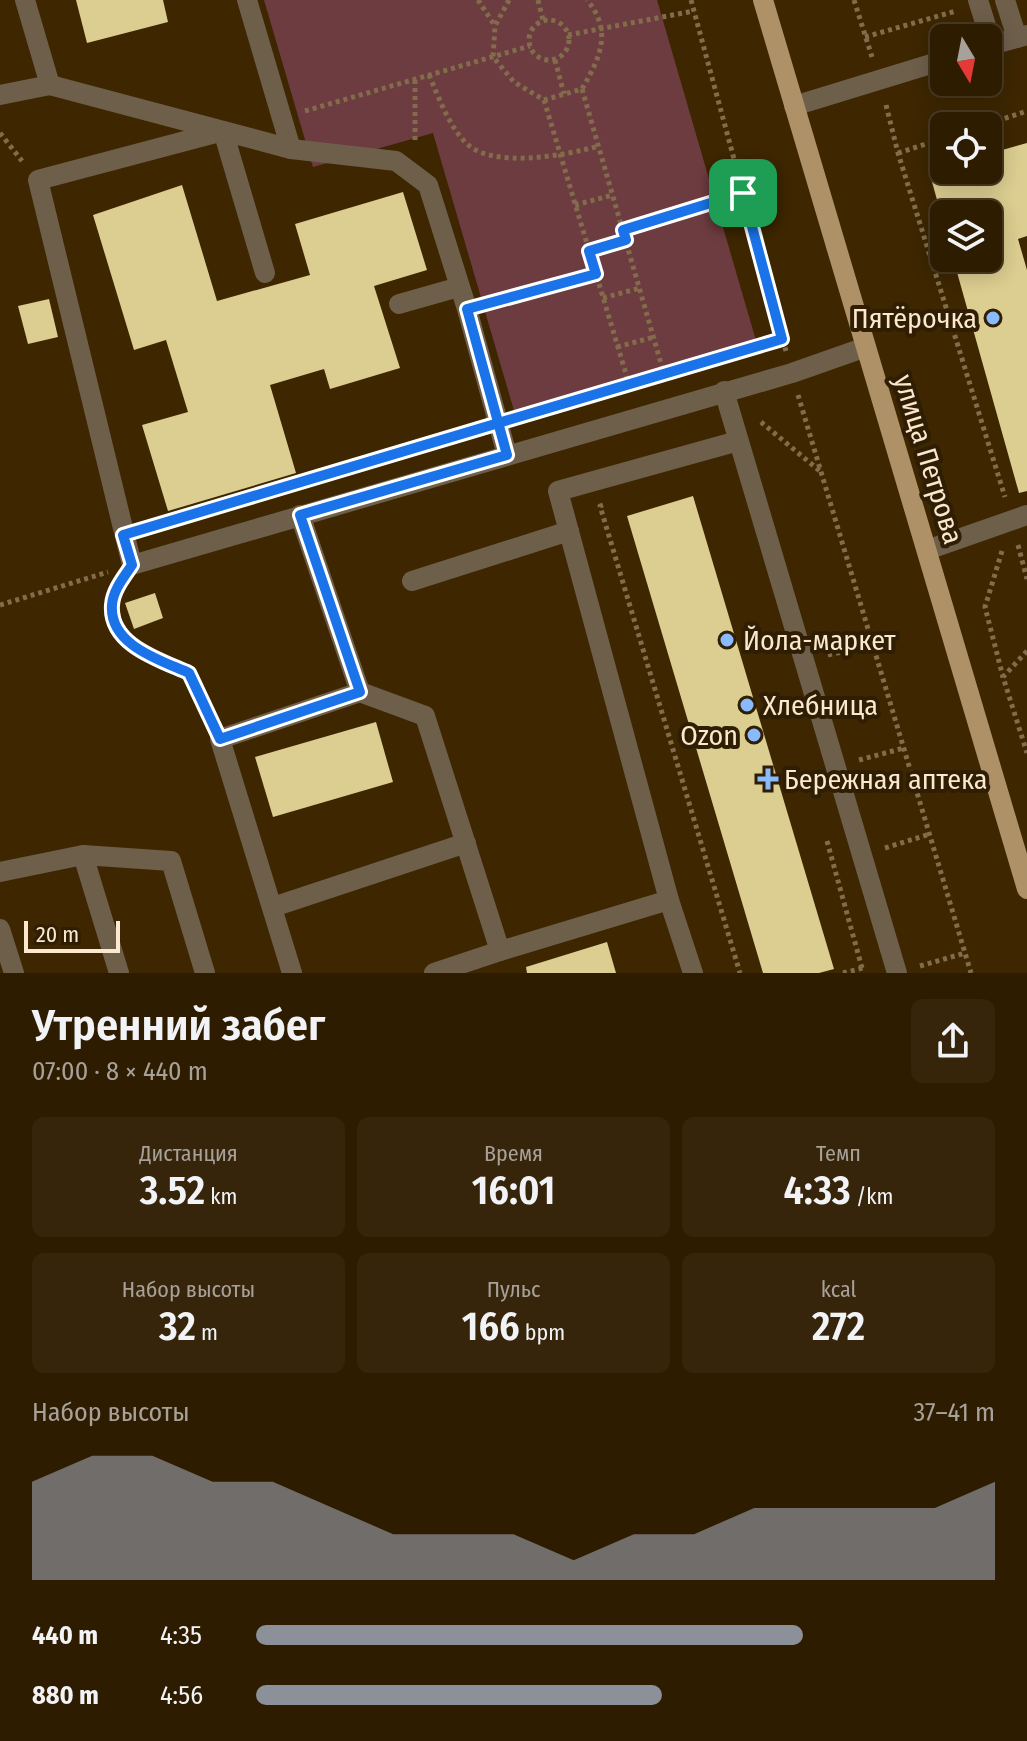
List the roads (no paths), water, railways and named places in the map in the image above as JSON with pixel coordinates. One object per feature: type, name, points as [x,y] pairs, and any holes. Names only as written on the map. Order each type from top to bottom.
[{"type":"main road","name":"улица Петрова","points":[[763,0],[1023,861],[1027,889]]},
{"type":"street","points":[[25,0],[50,85]]},
{"type":"street","points":[[247,0],[291,149]]},
{"type":"street","points":[[1002,43],[1022,37],[1005,0]]},
{"type":"street","points":[[979,2],[984,24]]},
{"type":"street","points":[[794,106],[930,64]]},
{"type":"street","points":[[0,95],[50,85],[291,149],[396,161],[428,185],[467,309],[507,455]]},
{"type":"street","points":[[223,131],[38,180],[132,565],[792,373],[866,347]]},
{"type":"street","points":[[223,131],[265,273]]},
{"type":"street","points":[[399,304],[459,287]]},
{"type":"street","points":[[724,391],[896,973]]},
{"type":"street","points":[[693,973],[669,900],[558,491],[738,441]]},
{"type":"street","points":[[300,515],[360,692]]},
{"type":"street","points":[[927,550],[1020,517]]},
{"type":"street","points":[[412,581],[569,531]]},
{"type":"street","points":[[292,973],[220,739],[360,692],[425,716],[500,951]]},
{"type":"street","points":[[273,907],[466,843]]},
{"type":"street","points":[[0,872],[83,855],[171,861],[205,973]]},
{"type":"street","points":[[83,855],[119,973]]},
{"type":"street","points":[[434,973],[669,900]]},
{"type":"street","points":[[0,929],[14,973]]},
{"type":"place","name":"Пятёрочка","points":[[993,318]]},
{"type":"place","name":"Йола-маркет","points":[[727,640]]},
{"type":"place","name":"Хлебница","points":[[747,705]]},
{"type":"place","name":"Ozon","points":[[754,735]]},
{"type":"place","name":"Бережная аптека","points":[[768,779]]}]
